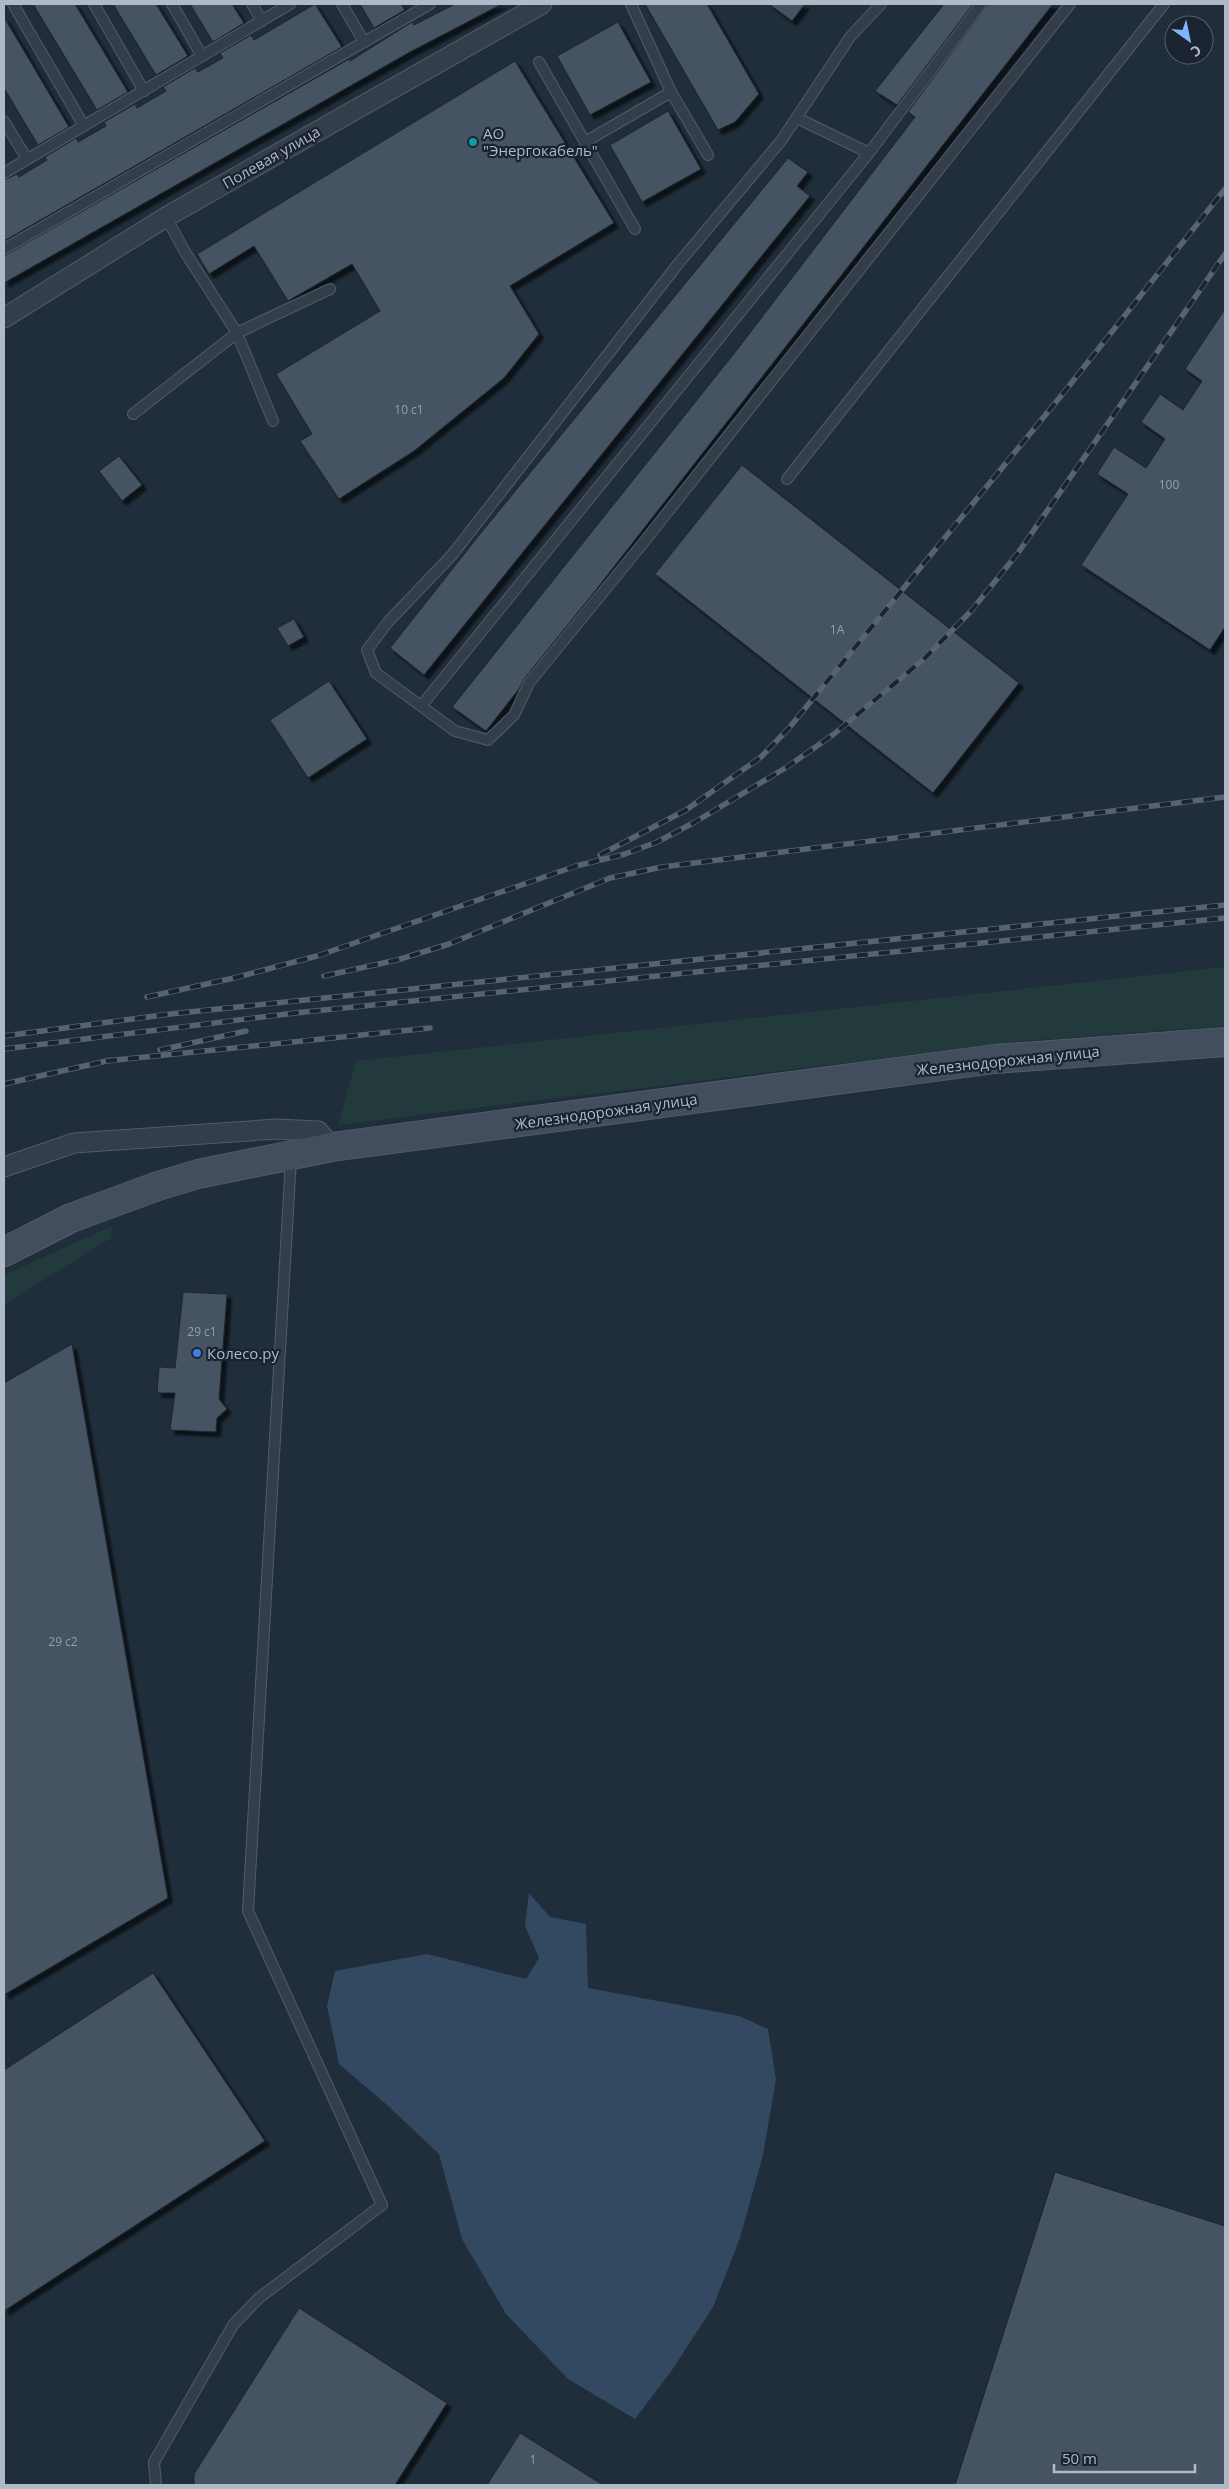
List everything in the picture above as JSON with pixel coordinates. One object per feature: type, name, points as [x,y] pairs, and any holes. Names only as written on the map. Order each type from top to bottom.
[{"type":"main road","name":"Железнодорожная улица","points":[[4,1252],[71,1218],[158,1186],[198,1174],[332,1147],[995,1059],[1175,1044],[1225,1042]]},
{"type":"street","name":"Полевая улица","points":[[4,318],[166,217],[542,4]]},
{"type":"street","points":[[4,1167],[74,1143],[277,1129],[318,1131],[332,1147]]},
{"type":"lane","points":[[13,4],[84,126]]},
{"type":"lane","points":[[94,4],[144,90]]},
{"type":"lane","points":[[172,4],[202,56]]},
{"type":"lane","points":[[252,4],[262,21]]},
{"type":"lane","points":[[4,173],[290,4]]},
{"type":"lane","points":[[342,4],[364,42]]},
{"type":"lane","points":[[631,4],[671,92],[708,155]]},
{"type":"lane","points":[[882,4],[850,37],[781,141],[678,264],[452,555],[388,622],[367,650],[376,673],[455,731],[488,740],[514,715],[528,683],[643,543],[1070,4]]},
{"type":"lane","points":[[422,705],[868,153],[981,4]]},
{"type":"lane","points":[[787,478],[1164,4]]},
{"type":"lane","points":[[4,249],[425,5]]},
{"type":"lane","points":[[539,62],[636,229]]},
{"type":"lane","points":[[585,142],[671,92]]},
{"type":"lane","points":[[797,118],[868,153]]},
{"type":"lane","points":[[4,121],[27,159]]},
{"type":"lane","points":[[166,217],[184,252],[237,333],[273,422]]},
{"type":"lane","points":[[133,414],[237,333],[330,289]]},
{"type":"lane","points":[[156,2485],[154,2462],[234,2325],[259,2298],[382,2205],[248,1911],[292,1154]]},
{"type":"green space","points":[[1225,967],[1225,1026],[1025,1041],[338,1125],[356,1061]]},
{"type":"green space","points":[[112,1226],[111,1238],[4,1305],[4,1275]]},
{"type":"water","points":[[529,1893],[550,1917],[586,1924],[588,1988],[739,2016],[768,2029],[776,2079],[763,2155],[740,2238],[713,2307],[672,2370],[635,2419],[568,2379],[506,2314],[462,2239],[439,2154],[387,2105],[339,2064],[327,2006],[335,1971],[427,1954],[526,1979],[539,1958],[525,1926]]},
{"type":"building","points":[[33,4],[75,4],[128,92],[97,110]]},
{"type":"building","points":[[113,4],[156,4],[188,56],[156,75]]},
{"type":"building","points":[[190,4],[232,4],[244,23],[213,42]]},
{"type":"building","points":[[315,4],[342,47],[4,241],[4,180],[17,174],[19,177],[47,160],[45,157],[76,138],[78,142],[106,126],[104,122],[135,104],[137,108],[166,91],[163,87],[195,68],[198,72],[223,58],[220,53],[251,35],[254,40]]},
{"type":"building","points":[[360,4],[401,4],[405,10],[374,28]]},
{"type":"building","points":[[455,4],[502,4],[410,52],[4,283],[4,256],[349,59],[350,61],[412,22],[414,25]]},
{"type":"building","points":[[645,4],[707,4],[759,94],[735,122],[718,130]]},
{"type":"building","points":[[769,4],[805,4],[792,21]]},
{"type":"building","points":[[944,4],[973,4],[897,105],[875,91]]},
{"type":"building","points":[[988,4],[1053,4],[592,595],[524,679],[519,689],[486,731],[452,707],[736,351],[915,117],[908,112]]},
{"type":"building","points":[[4,17],[69,127],[38,145],[4,88]]},
{"type":"building","points":[[618,22],[651,82],[590,115],[557,56]]},
{"type":"building","name":"АО \"Энергокабель\"","points":[[515,61],[614,223],[510,286],[539,334],[504,378],[414,451],[339,499],[300,441],[312,434],[276,374],[380,311],[352,264],[288,301],[254,246],[209,274],[197,254]]},
{"type":"building","points":[[668,111],[701,169],[642,202],[610,145]]},
{"type":"building","points":[[788,158],[808,172],[797,186],[810,196],[424,675],[390,648],[480,534]]},
{"type":"building","points":[[1225,309],[1225,627],[1210,650],[1081,565],[1128,494],[1097,474],[1114,447],[1146,468],[1165,439],[1141,422],[1160,394],[1183,410],[1202,381],[1185,369]]},
{"type":"building","points":[[119,456],[142,485],[122,501],[99,471]]},
{"type":"building","points":[[742,465],[1019,683],[933,793],[655,574]]},
{"type":"building","points":[[294,619],[304,637],[288,646],[277,628]]},
{"type":"building","points":[[329,681],[367,739],[308,778],[270,720]]},
{"type":"building","points":[[183,1292],[227,1294],[219,1399],[227,1409],[217,1418],[216,1432],[170,1430],[175,1393],[157,1393],[159,1367],[175,1368]]},
{"type":"building","points":[[72,1344],[168,1898],[4,1995],[4,1383]]},
{"type":"building","points":[[153,1973],[265,2141],[4,2311],[4,2070]]},
{"type":"building","points":[[1055,2172],[1225,2226],[1225,2485],[955,2485]]},
{"type":"building","points":[[299,2308],[447,2403],[395,2485],[194,2485],[194,2474]]},
{"type":"building","points":[[520,2433],[603,2485],[487,2485]]},
{"type":"railway","points":[[600,855],[686,810],[761,757],[789,728],[1065,391],[1225,189]]},
{"type":"railway","points":[[147,997],[234,978],[317,956],[576,866],[625,854],[657,842],[695,822],[787,767],[834,734],[924,659],[971,611],[1018,553],[1225,254]]},
{"type":"railway","points":[[324,976],[397,960],[449,944],[610,878],[662,867],[1225,797]]},
{"type":"railway","points":[[4,1036],[170,1014],[1225,905]]},
{"type":"railway","points":[[4,1049],[295,1013],[1225,918]]},
{"type":"railway","points":[[106,1061],[430,1028]]},
{"type":"railway","points":[[160,1050],[246,1031]]},
{"type":"railway","points":[[4,1084],[111,1060]]},
{"type":"place","name":"АО \"Энергокабель\"","points":[[473,142]]},
{"type":"place","name":"Колесо.ру","points":[[197,1353]]}]
